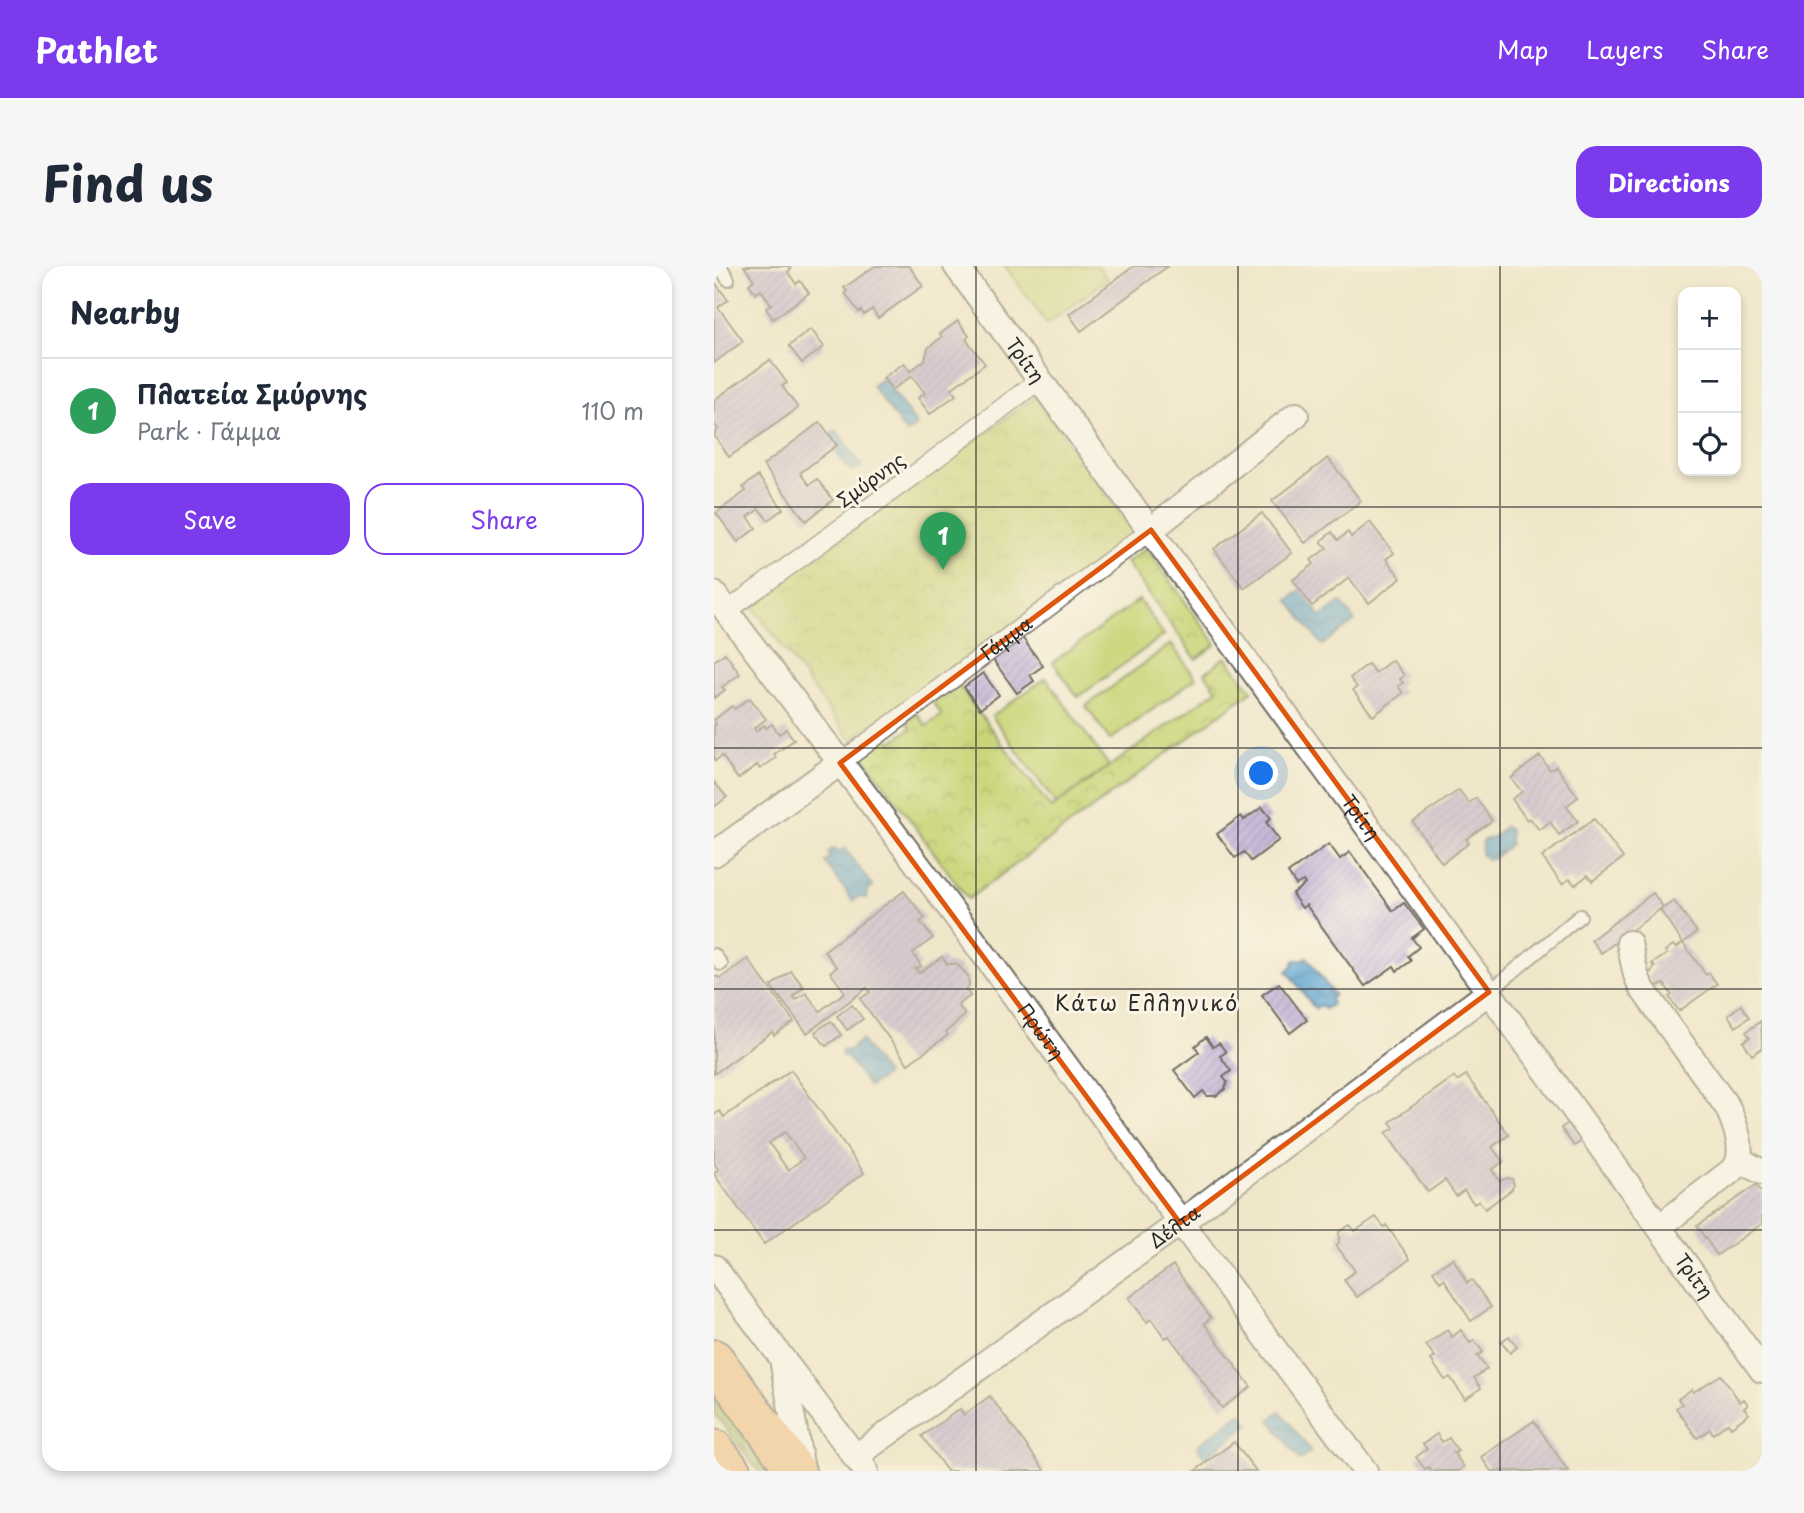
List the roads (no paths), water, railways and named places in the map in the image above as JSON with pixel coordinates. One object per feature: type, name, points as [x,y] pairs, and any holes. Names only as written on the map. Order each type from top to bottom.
[{"type":"highway","points":[[714,1359],[796,1471]]},
{"type":"highway","points":[[714,1448],[731,1471]]},
{"type":"street","name":"Τρίτη","points":[[956,266],[1489,992],[1762,1370]]},
{"type":"street","name":"Σμύρνης","points":[[720,603],[922,469],[1039,380]]},
{"type":"street","name":"Γάμμα","points":[[714,854],[1151,530],[1296,415]]},
{"type":"street","name":"Πρώτη","points":[[720,603],[965,928],[1365,1471]]},
{"type":"street","points":[[1629,943],[1641,987],[1728,1108],[1734,1123],[1740,1160],[1735,1168],[1659,1227]]},
{"type":"street","name":"Δέλτα","points":[[860,1464],[1489,992]]},
{"type":"street","points":[[1740,1160],[1762,1172]]},
{"type":"street","points":[[714,1267],[860,1464]]},
{"type":"street","points":[[782,1360],[802,1471]]},
{"type":"lane","points":[[720,266],[728,279]]},
{"type":"lane","points":[[1489,992],[1580,916]]},
{"type":"water","points":[[883,378],[917,425],[906,433],[872,386]]},
{"type":"water","points":[[836,430],[862,465],[854,471],[848,469],[837,454],[838,448],[829,435]]},
{"type":"water","points":[[1301,590],[1321,617],[1341,602],[1355,621],[1322,645],[1288,600]]},
{"type":"water","points":[[1504,826],[1510,830],[1510,844],[1493,859],[1486,859],[1481,854],[1482,841],[1497,835]]},
{"type":"water","points":[[845,848],[873,887],[868,890],[867,898],[859,897],[853,901],[825,862],[830,858],[828,853],[831,850],[839,852]]},
{"type":"water","points":[[1307,957],[1334,995],[1330,998],[1332,1004],[1325,1009],[1320,1005],[1315,1009],[1287,971],[1294,960]]},
{"type":"water","points":[[861,1040],[886,1075],[869,1087],[847,1057],[841,1056],[842,1050],[848,1051]]},
{"type":"water","points":[[1280,1411],[1311,1451],[1300,1460],[1270,1420]]},
{"type":"water","points":[[1241,1413],[1250,1424],[1205,1458],[1197,1446]]},
{"type":"place","name":"Πλατεία Σμύρνης","points":[[943,570]]},
{"type":"district","name":"Κάτω Ελληνικό","points":[[1147,1004]]}]
